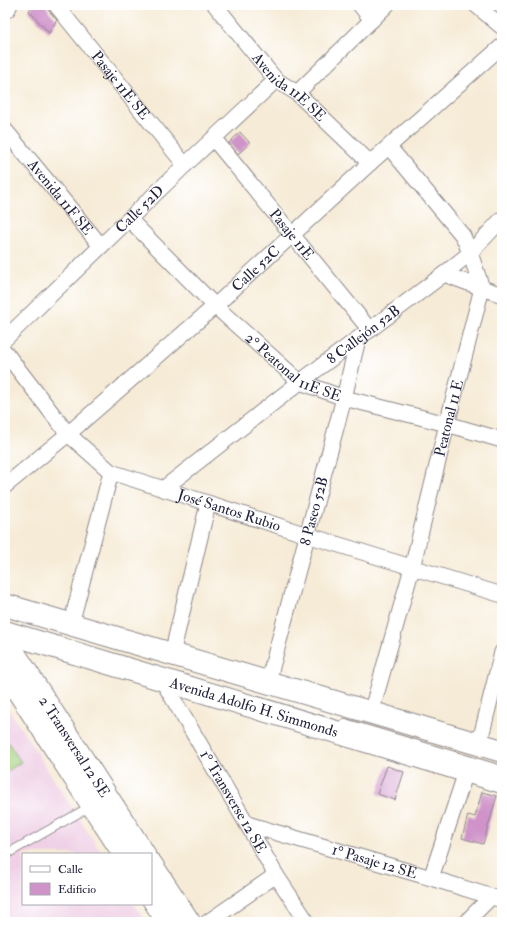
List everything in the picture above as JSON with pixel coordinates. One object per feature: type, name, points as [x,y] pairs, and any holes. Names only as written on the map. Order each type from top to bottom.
[{"type":"main road","name":"Avenida Adolfo H. Simmonds","points":[[5,605],[502,752]]},
{"type":"main road","name":"Avenida Adolfo H. Simmonds","points":[[7,630],[162,680],[502,782]]},
{"type":"main road","name":"2 Transversal 12 SE","points":[[7,630],[13,680],[123,853]]},
{"type":"main road","name":"2 Transversal 12 SE","points":[[13,680],[143,853]]},
{"type":"main road","points":[[152,866],[189,922]]},
{"type":"main road","points":[[152,898],[168,922]]},
{"type":"street","name":"Pasaje 11E SE","points":[[56,5],[185,164]]},
{"type":"street","name":"Avenida 11E SE","points":[[215,5],[276,80],[296,93],[370,163]]},
{"type":"street","points":[[360,5],[372,20]]},
{"type":"street","points":[[296,93],[387,5]]},
{"type":"street","points":[[476,5],[502,27]]},
{"type":"street","name":"Calle 52C","points":[[5,486],[68,434],[214,306],[370,163],[502,46]]},
{"type":"street","name":"Calle 52D","points":[[5,339],[185,164],[276,80]]},
{"type":"street","name":"Avenida 11F SE","points":[[5,130],[101,246]]},
{"type":"street","name":"Pasaje 11E","points":[[214,138],[292,234],[364,334]]},
{"type":"street","points":[[388,147],[463,236],[482,288]]},
{"type":"street","name":"2° Peatonal 11E SE","points":[[129,219],[214,306],[300,382],[344,398],[447,424],[502,440]]},
{"type":"street","name":"8 Callejón 52B","points":[[163,489],[300,382],[444,274],[470,253],[502,219]]},
{"type":"street","points":[[444,274],[502,295]]},
{"type":"street","name":"Peatonal 11 E","points":[[371,713],[412,568],[482,288]]},
{"type":"street","name":"8 Paseo 52B","points":[[268,682],[344,398],[364,334]]},
{"type":"street","name":"José Santos Rubio","points":[[5,352],[68,434],[111,472],[307,536],[502,594]]},
{"type":"street","points":[[71,624],[111,472]]},
{"type":"street","points":[[172,654],[208,504]]},
{"type":"street","points":[[478,744],[502,652]]},
{"type":"street","name":"1° Transverse 12 SE","points":[[162,680],[276,875],[307,922]]},
{"type":"street","points":[[431,878],[466,772]]},
{"type":"street","name":"1° Pasaje 12 SE","points":[[247,824],[496,898]]},
{"type":"street","points":[[208,922],[276,875]]},
{"type":"street","points":[[466,922],[496,898]]},
{"type":"lane","name":"Avenida Adolfo H. Simmonds","points":[[341,722],[502,770]]},
{"type":"lane","points":[[5,855],[92,805]]},
{"type":"shaded area","points":[[7,707],[101,853],[22,853],[22,905],[135,905],[146,922],[5,922],[5,709]]},
{"type":"green space","points":[[5,738],[21,762],[5,773]]},
{"type":"building","points":[[33,5],[46,5],[57,20],[49,33],[29,11]]},
{"type":"building","points":[[240,132],[250,143],[238,154],[229,143]]},
{"type":"building","points":[[387,766],[404,772],[395,800],[377,794]]},
{"type":"building","points":[[482,792],[497,796],[483,844],[462,838],[468,815],[475,817]]}]
